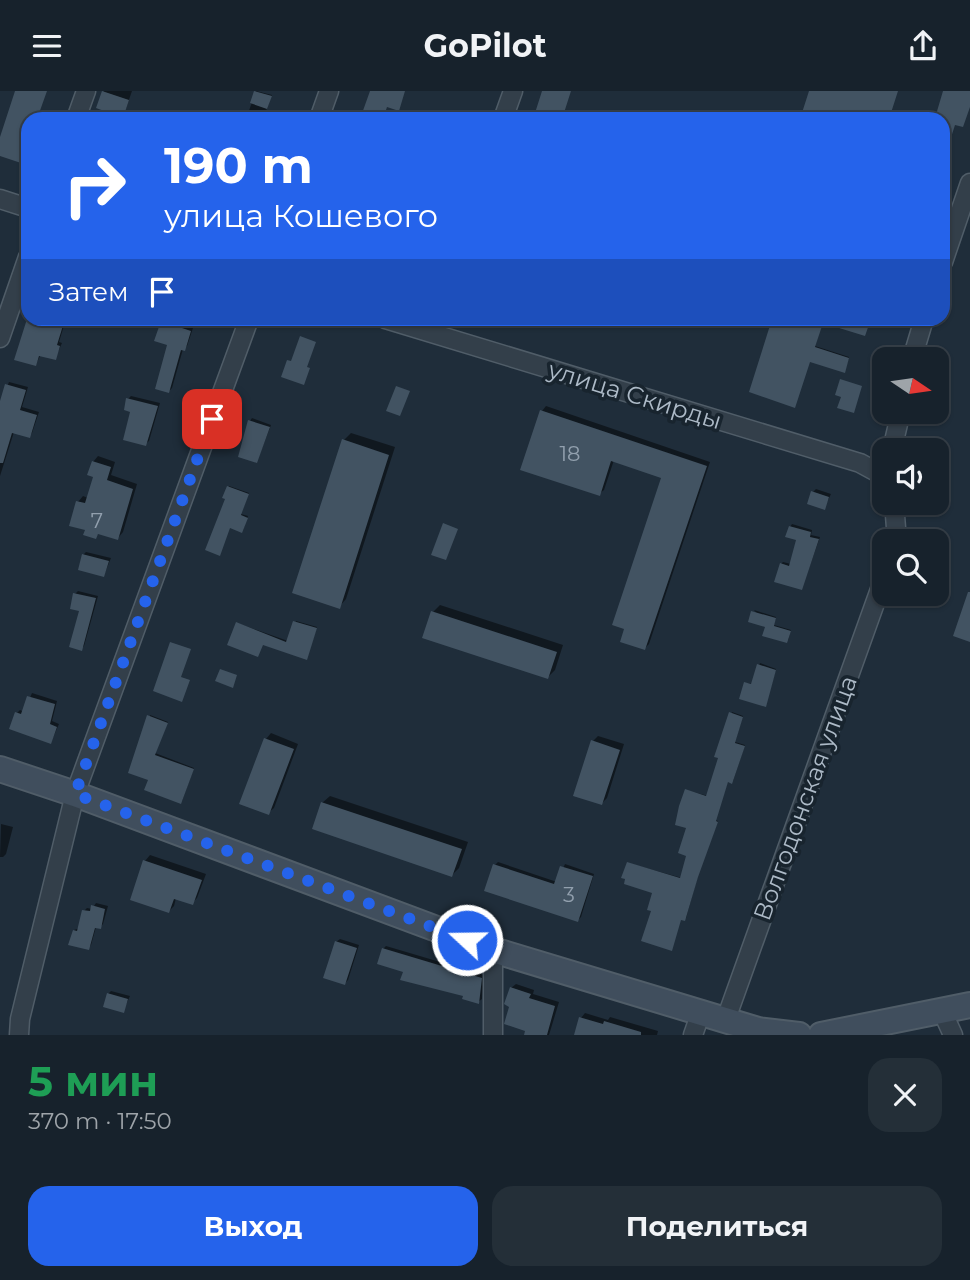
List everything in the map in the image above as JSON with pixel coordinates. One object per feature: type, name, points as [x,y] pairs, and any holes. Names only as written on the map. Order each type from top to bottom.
[{"type":"main road","points":[[0,769],[75,794],[697,1024],[726,1019],[758,1030],[799,1035]]},
{"type":"main road","points":[[821,1035],[970,1005]]},
{"type":"street","points":[[78,112],[86,91]]},
{"type":"street","points":[[322,112],[329,91]]},
{"type":"street","points":[[506,112],[513,91]]},
{"type":"street","points":[[950,242],[970,183]]},
{"type":"street","points":[[0,199],[21,206]]},
{"type":"street","points":[[0,338],[21,277]]},
{"type":"street","points":[[19,1035],[20,1019],[75,794],[245,326]]},
{"type":"street","name":"улица Скирды","points":[[435,326],[860,463],[872,470]]},
{"type":"street","points":[[916,347],[922,326]]},
{"type":"street","name":"Волгодонская улица","points":[[726,1019],[874,606]]},
{"type":"street","points":[[493,950],[493,1035]]},
{"type":"street","points":[[942,1011],[953,1035]]},
{"type":"building","points":[[15,91],[47,91],[40,112],[21,112],[21,163],[0,156],[0,137]]},
{"type":"building","points":[[102,91],[129,100],[125,112],[107,112],[96,108]]},
{"type":"building","points":[[254,91],[272,96],[267,109],[250,103]]},
{"type":"building","points":[[370,91],[405,91],[399,111],[387,107],[385,112],[362,112]]},
{"type":"building","points":[[542,91],[571,91],[564,112],[535,112]]},
{"type":"building","points":[[809,91],[898,91],[891,112],[802,112]]},
{"type":"building","points":[[943,91],[970,91],[970,107],[963,127],[955,125],[950,141],[950,112],[937,112]]},
{"type":"building","points":[[25,326],[63,326],[56,360],[39,356],[36,366],[14,360]]},
{"type":"building","points":[[159,326],[176,326],[191,331],[185,351],[181,350],[169,393],[155,389],[167,345],[154,341]]},
{"type":"building","points":[[770,326],[822,326],[815,347],[849,358],[845,373],[810,362],[795,408],[749,392]]},
{"type":"building","points":[[833,326],[869,326],[865,336]]},
{"type":"building","points":[[300,336],[316,342],[304,385],[281,377],[287,360],[291,361]]},
{"type":"building","points":[[840,379],[862,386],[854,413],[837,408],[841,397],[835,395]]},
{"type":"building","points":[[5,384],[26,390],[20,410],[37,415],[30,438],[12,433],[3,463],[0,463],[0,401]]},
{"type":"building","points":[[396,386],[410,391],[400,416],[386,411]]},
{"type":"building","points":[[126,398],[158,406],[146,446],[123,440],[130,412],[124,410]]},
{"type":"building","points":[[540,410],[707,466],[645,650],[620,642],[624,629],[612,625],[661,478],[611,461],[600,496],[520,470]]},
{"type":"building","points":[[248,420],[270,427],[257,463],[238,457]]},
{"type":"building","points":[[342,439],[389,455],[340,609],[292,593]]},
{"type":"building","points":[[92,461],[111,467],[107,480],[133,489],[118,540],[98,534],[96,539],[83,535],[85,530],[69,526],[76,501],[85,503],[93,477],[87,475]]},
{"type":"building","points":[[227,486],[249,494],[241,515],[248,518],[242,533],[230,528],[220,556],[205,550],[225,499],[222,498]]},
{"type":"building","points":[[811,491],[829,497],[825,510],[807,504]]},
{"type":"building","points":[[443,523],[458,529],[446,560],[431,555]]},
{"type":"building","points":[[789,526],[811,532],[810,537],[819,539],[802,590],[774,582],[780,563],[789,566],[796,540],[785,537]]},
{"type":"building","points":[[82,554],[109,561],[104,577],[78,570]]},
{"type":"building","points":[[970,592],[970,642],[953,636]]},
{"type":"building","points":[[73,593],[96,598],[82,651],[69,647],[79,611],[70,609]]},
{"type":"building","points":[[431,611],[557,652],[548,679],[422,638]]},
{"type":"building","points":[[751,611],[776,618],[774,626],[791,631],[787,643],[762,636],[765,627],[748,622]]},
{"type":"building","points":[[293,621],[317,628],[307,660],[263,645],[258,657],[227,645],[236,622],[286,642]]},
{"type":"building","points":[[170,642],[191,649],[181,677],[190,680],[182,702],[153,691]]},
{"type":"building","points":[[757,664],[776,670],[766,707],[739,699],[744,682],[751,684]]},
{"type":"building","points":[[220,669],[237,675],[233,688],[215,681]]},
{"type":"building","points":[[27,696],[55,704],[50,724],[57,727],[51,744],[9,729],[15,712],[21,714]]},
{"type":"building","points":[[729,712],[743,717],[735,743],[745,746],[732,784],[728,782],[716,821],[718,822],[685,921],[681,920],[672,951],[641,941],[651,911],[647,910],[652,893],[624,884],[625,879],[621,878],[627,862],[680,878],[686,856],[678,853],[686,828],[675,825],[679,806],[685,789],[706,796],[718,758],[714,757]]},
{"type":"building","points":[[147,715],[168,723],[155,755],[194,769],[181,804],[144,790],[148,780],[128,773]]},
{"type":"building","points":[[264,738],[294,749],[269,815],[239,804]]},
{"type":"building","points":[[591,740],[620,750],[602,805],[573,796]]},
{"type":"building","points":[[321,802],[462,849],[452,877],[312,829]]},
{"type":"building","points":[[143,860],[202,880],[193,905],[174,899],[169,913],[130,900]]},
{"type":"building","points":[[493,864],[554,884],[560,866],[593,876],[578,922],[484,891]]},
{"type":"building","points":[[91,905],[105,909],[101,929],[95,928],[89,950],[68,945],[73,930],[77,931],[82,910],[90,911]]},
{"type":"building","points":[[335,941],[357,948],[345,985],[323,978]]},
{"type":"building","points":[[382,948],[482,978],[479,1004],[462,999],[463,996],[400,980],[403,972],[377,964]]},
{"type":"building","points":[[510,987],[531,994],[529,998],[555,1006],[547,1035],[524,1035],[525,1031],[504,1024],[509,1007],[504,1004]]},
{"type":"building","points":[[107,993],[128,999],[124,1013],[103,1007]]},
{"type":"building","points":[[579,1017],[603,1024],[604,1021],[641,1032],[641,1035],[574,1035]]},
{"type":"route","points":[[212,419],[75,794],[467,940]]}]
